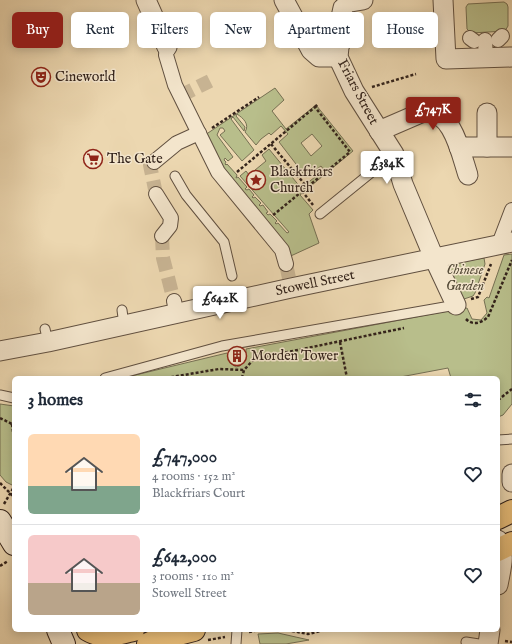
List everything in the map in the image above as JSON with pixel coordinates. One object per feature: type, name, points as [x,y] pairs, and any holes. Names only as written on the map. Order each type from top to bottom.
[{"type":"main road","points":[[6,508],[12,528]]},
{"type":"main road","points":[[6,508],[12,535]]},
{"type":"main road","points":[[500,517],[512,512]]},
{"type":"main road","points":[[59,632],[64,644]]},
{"type":"main road","points":[[148,644],[159,639],[186,632]]},
{"type":"street","points":[[146,0],[152,12]]},
{"type":"street","points":[[284,0],[311,50],[319,56],[338,57]]},
{"type":"street","points":[[443,0],[446,59],[486,42],[512,57]]},
{"type":"street","name":"Friars Street","points":[[352,3],[341,18],[344,34],[339,48],[338,57],[354,91],[394,154],[403,184],[434,258],[456,305]]},
{"type":"street","points":[[168,48],[166,55],[175,85],[218,172],[282,250],[286,264]]},
{"type":"street","points":[[379,131],[422,112],[434,112],[447,122],[452,130],[468,175]]},
{"type":"street","points":[[486,113],[487,146]]},
{"type":"street","points":[[154,162],[178,143],[200,135]]},
{"type":"street","points":[[459,147],[512,147]]},
{"type":"street","points":[[156,194],[171,218],[170,226],[162,236]]},
{"type":"street","points":[[501,248],[512,210]]},
{"type":"street","name":"Stowell Street","points":[[0,351],[46,336],[123,318],[290,283],[501,248]]},
{"type":"street","points":[[512,474],[512,482]]},
{"type":"street","points":[[500,575],[503,560],[503,545]]},
{"type":"street","points":[[488,644],[490,632]]},
{"type":"lane","points":[[320,214],[394,154]]},
{"type":"lane","points":[[175,176],[186,195],[224,242],[232,276]]},
{"type":"lane","points":[[112,376],[222,346],[456,305]]},
{"type":"lane","points":[[0,395],[12,398]]},
{"type":"lane","points":[[500,440],[512,439]]},
{"type":"lane","points":[[236,644],[237,632]]},
{"type":"lane","points":[[466,642],[479,644]]},
{"type":"path","points":[[354,91],[416,74]]},
{"type":"path","points":[[200,135],[259,97]]},
{"type":"path","points":[[225,182],[318,104]]},
{"type":"path","points":[[261,225],[350,152],[315,107]]},
{"type":"path","points":[[271,144],[307,187]]},
{"type":"path","points":[[302,191],[320,214]]},
{"type":"path","points":[[456,305],[478,297],[501,248]]},
{"type":"path","points":[[340,342],[347,376]]},
{"type":"path","points":[[178,376],[219,369],[244,370],[242,376]]},
{"type":"path","points":[[500,399],[512,390]]},
{"type":"path","points":[[0,418],[12,424]]},
{"type":"path","points":[[0,483],[6,508]]},
{"type":"path","points":[[6,508],[12,492]]},
{"type":"path","points":[[298,632],[308,634],[316,632]]},
{"type":"green space","points":[[504,2],[508,7],[508,26],[505,31],[471,33],[467,29],[466,7],[468,4]]},
{"type":"green space","points":[[275,88],[284,100],[272,111],[286,129],[316,105],[353,151],[300,195],[313,210],[309,214],[319,243],[282,260],[220,169],[205,135]],"holes":[[[237,114],[245,122],[247,126],[245,132],[256,145],[261,139],[269,133],[271,135],[281,126],[288,134],[279,142],[306,177],[321,166],[324,170],[301,188],[269,149],[262,155],[266,161],[249,175],[246,171],[240,176],[289,232],[287,233],[278,223],[275,223],[277,221],[270,214],[268,215],[266,213],[268,212],[263,205],[259,205],[261,203],[255,197],[252,197],[254,195],[249,189],[245,189],[247,187],[238,177],[236,178],[237,175],[227,164],[225,164],[225,158],[228,161],[233,157],[217,135],[220,128],[223,128],[225,131],[220,135],[242,161],[254,150],[231,119],[233,117],[244,131],[245,127],[236,116]],[[312,134],[322,146],[311,156],[301,143]]]},
{"type":"green space","points":[[512,254],[512,404],[503,415],[500,416],[500,376],[450,376],[448,368],[406,376],[131,376],[227,353],[230,363],[236,367],[240,366],[246,359],[246,349],[453,310],[467,308],[472,319],[481,320],[487,313],[484,300],[487,297],[489,298],[504,255]]},
{"type":"green space","name":"Chinese Garden","points":[[484,258],[485,264],[475,293],[473,296],[458,301],[442,265]]},
{"type":"green space","points":[[0,404],[12,406],[12,485],[6,482],[0,475]]},
{"type":"green space","points":[[278,633],[309,640],[286,644],[260,644],[258,634]]},
{"type":"tunnel","points":[[180,96],[210,81]]},
{"type":"tunnel","points":[[154,162],[150,165],[156,194]]},
{"type":"tunnel","points":[[162,236],[163,258],[174,301]]},
{"type":"tunnel","points":[[286,264],[289,278]]},
{"type":"place","name":"Cineworld","points":[[41,77]]},
{"type":"place","name":"The Gate","points":[[93,159]]},
{"type":"place","name":"Blackfriars Church","points":[[256,180]]},
{"type":"place","name":"Morden Tower","points":[[237,356]]}]
